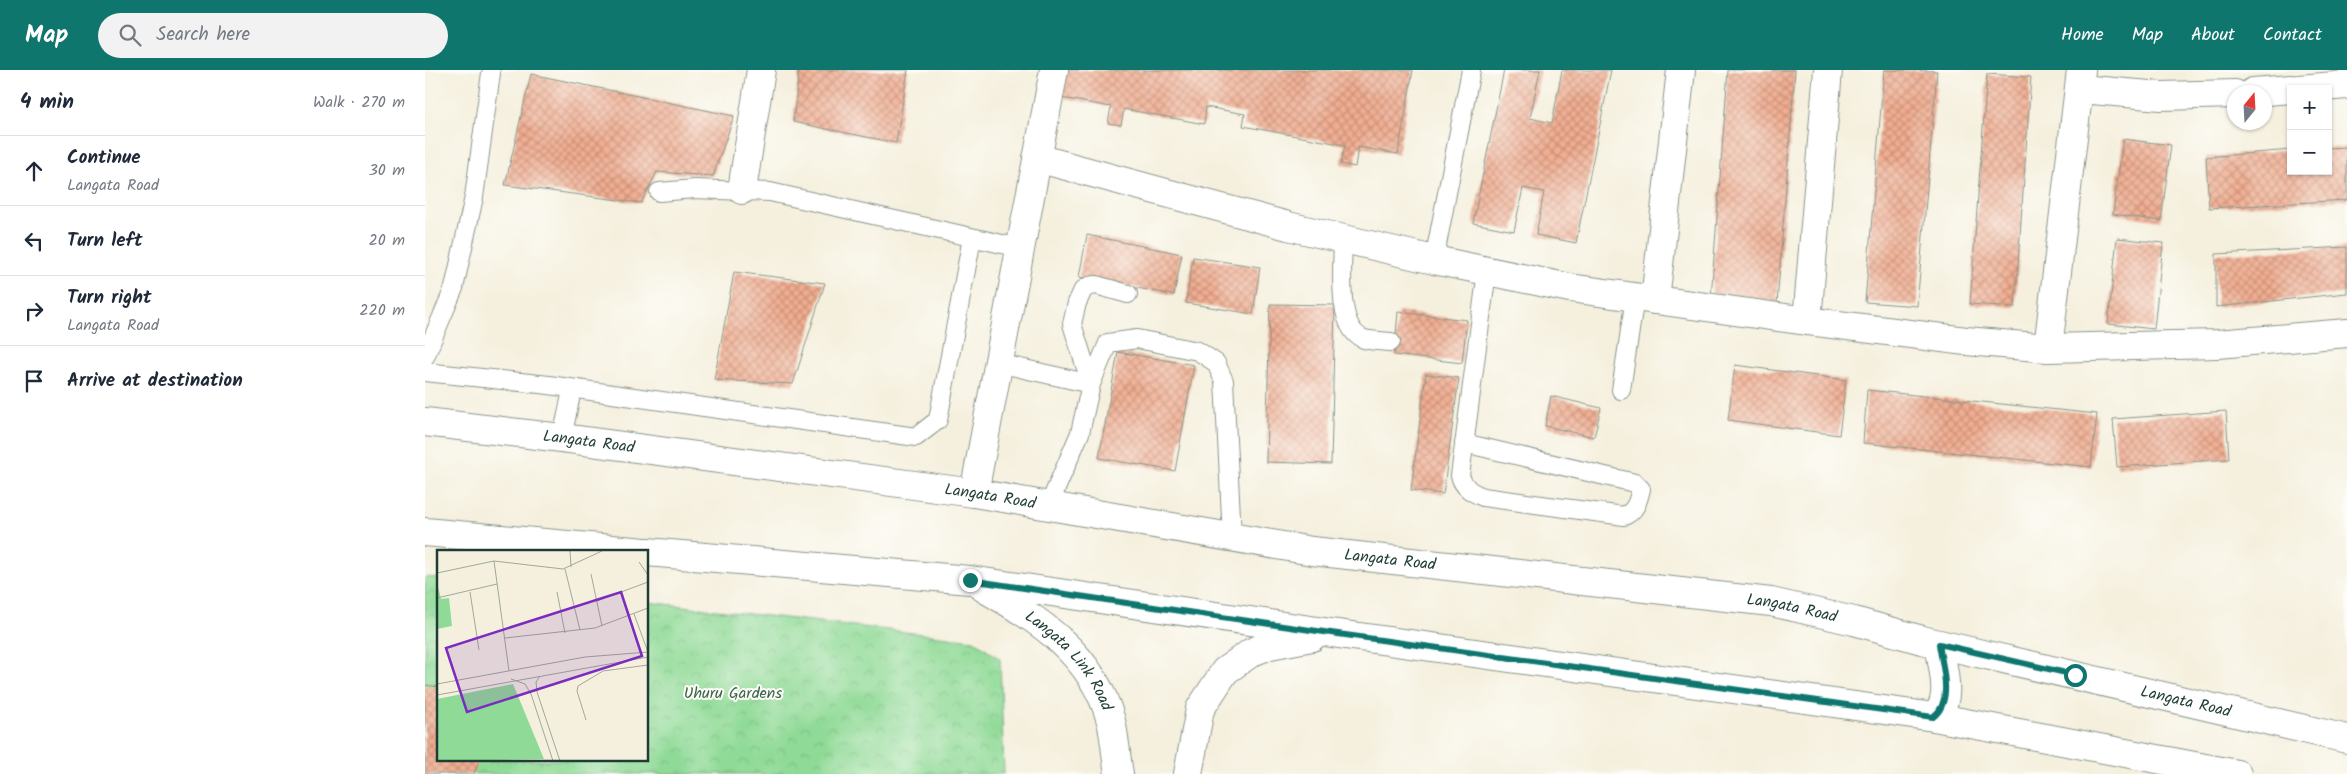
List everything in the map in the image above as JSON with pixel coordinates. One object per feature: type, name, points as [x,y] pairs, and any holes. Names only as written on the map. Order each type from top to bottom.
[{"type":"main road","points":[[743,190],[761,70]]},
{"type":"main road","points":[[974,493],[1054,70]]},
{"type":"main road","points":[[1645,299],[1681,70]]},
{"type":"main road","points":[[1807,321],[1828,70]]},
{"type":"main road","points":[[2048,348],[2080,79],[2161,96],[2227,94]]},
{"type":"main road","points":[[2332,86],[2347,85]]},
{"type":"main road","points":[[2272,90],[2287,89]]},
{"type":"main road","points":[[1037,158],[1288,226],[1434,260],[1570,288],[1807,321],[1966,341],[2048,348],[2217,344],[2347,333]]},
{"type":"main road","name":"Langata Road","points":[[425,422],[562,438],[974,493],[1312,551],[1771,602],[1939,644],[2347,739]]},
{"type":"main road","points":[[425,532],[624,550]]},
{"type":"main road","points":[[649,552],[970,580],[1331,633],[1933,717],[2237,774]]},
{"type":"main road","name":"Langata Link Road","points":[[970,580],[1030,614],[1069,646],[1094,681],[1111,720],[1119,774]]},
{"type":"main road","points":[[1188,774],[1200,709],[1225,670],[1252,652],[1270,645],[1331,633]]},
{"type":"main road","points":[[1933,717],[1940,712],[1944,694],[1945,677],[1939,644]]},
{"type":"lane","points":[[1434,260],[1471,70]]},
{"type":"lane","points":[[425,357],[455,288],[474,197],[491,73]]},
{"type":"lane","points":[[659,192],[695,189],[769,192],[1020,248]]},
{"type":"lane","points":[[425,372],[916,437],[938,420],[972,238]]},
{"type":"lane","points":[[1343,238],[1344,311],[1350,329],[1363,338],[1391,342]]},
{"type":"lane","points":[[1464,443],[1635,483],[1641,489],[1637,505],[1632,513],[1624,516],[1483,497],[1470,492],[1463,484],[1460,476],[1464,443],[1487,270]]},
{"type":"lane","points":[[1091,384],[1072,324],[1077,303],[1083,290],[1089,286],[1096,285],[1128,294]]},
{"type":"lane","points":[[1621,390],[1645,299]]},
{"type":"lane","points":[[1049,505],[1080,433],[1091,384],[1107,343],[1137,339],[1198,351],[1216,363],[1224,381],[1231,536]]},
{"type":"lane","points":[[998,364],[1091,384]]},
{"type":"lane","points":[[562,438],[571,390]]},
{"type":"green space","name":"Uhuru Gardens","points":[[425,577],[437,578],[437,762],[649,762],[649,602],[974,640],[1000,659],[1004,774],[425,774]]},
{"type":"building","points":[[799,70],[908,70],[896,143],[793,122]]},
{"type":"building","points":[[1067,70],[1413,70],[1398,154],[1358,147],[1355,167],[1341,164],[1345,145],[1243,126],[1245,114],[1206,107],[1204,124],[1124,109],[1121,125],[1108,123],[1111,107],[1062,98]]},
{"type":"building","points":[[1504,70],[1540,70],[1530,118],[1552,123],[1562,70],[1611,70],[1576,243],[1536,235],[1544,192],[1523,188],[1514,231],[1473,223]]},
{"type":"building","points":[[1728,70],[1795,70],[1777,304],[1711,298]]},
{"type":"building","points":[[1884,70],[1937,71],[1917,306],[1865,302]]},
{"type":"building","points":[[531,74],[734,116],[713,176],[657,172],[641,203],[505,185]]},
{"type":"building","points":[[1987,74],[2031,77],[2015,307],[1970,304]]},
{"type":"building","points":[[2123,139],[2171,145],[2161,221],[2113,214]]},
{"type":"building","points":[[2347,147],[2347,200],[2209,208],[2206,157],[2287,150],[2287,175],[2332,175],[2332,148]]},
{"type":"building","points":[[1087,235],[1182,254],[1174,295],[1079,277]]},
{"type":"building","points":[[2117,238],[2163,243],[2154,329],[2108,324]]},
{"type":"building","points":[[2347,247],[2347,293],[2216,307],[2216,254]]},
{"type":"building","points":[[1193,257],[1260,267],[1253,314],[1186,303]]},
{"type":"building","points":[[734,272],[825,283],[793,384],[714,380]]},
{"type":"building","points":[[1270,304],[1335,305],[1331,464],[1266,462]]},
{"type":"building","points":[[1398,312],[1467,320],[1462,363],[1394,355]]},
{"type":"building","points":[[1118,352],[1194,365],[1175,471],[1099,458]]},
{"type":"building","points":[[1735,365],[1846,380],[1839,435],[1728,420]]},
{"type":"building","points":[[1426,374],[1459,378],[1443,494],[1411,490]]},
{"type":"building","points":[[1867,390],[2097,414],[2091,467],[1863,443]]},
{"type":"building","points":[[1551,396],[1601,408],[1594,437],[1545,426]]},
{"type":"building","points":[[2226,411],[2229,459],[2117,467],[2113,419]]},
{"type":"building","points":[[425,685],[437,687],[437,762],[478,762],[474,774],[425,774]]},
{"type":"route","points":[[970,580],[1331,633],[1933,717],[1940,712],[1944,694],[1945,677],[1941,664],[1939,644],[2075,675]]}]
